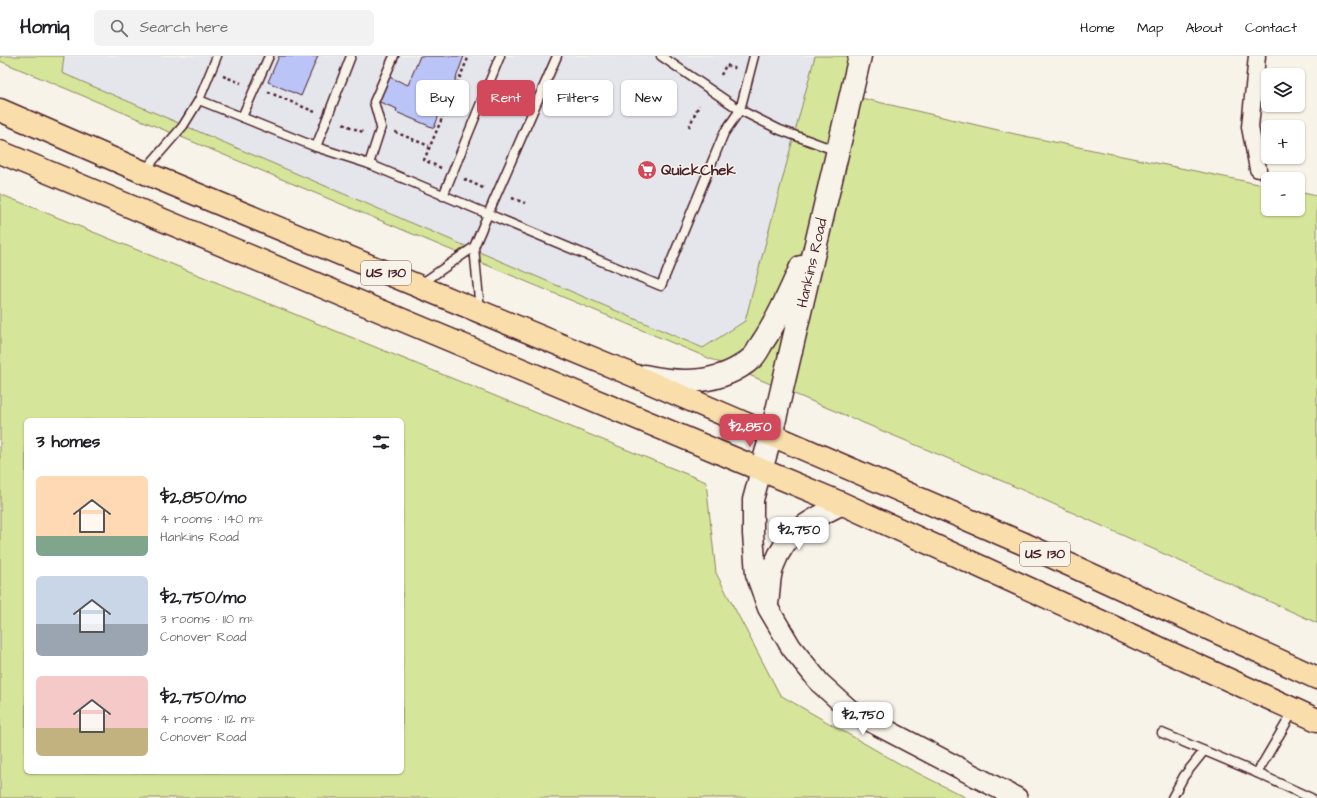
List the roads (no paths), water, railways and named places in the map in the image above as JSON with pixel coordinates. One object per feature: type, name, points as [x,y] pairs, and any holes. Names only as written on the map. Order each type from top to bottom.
[{"type":"highway","name":"US 130","points":[[0,110],[143,172],[628,373],[1022,543],[1317,678]]},
{"type":"highway","name":"US 130","points":[[0,152],[844,504],[1317,720]]},
{"type":"main road","name":"Hankins Road","points":[[761,470],[771,436],[860,56]]},
{"type":"main road","points":[[628,373],[661,380],[692,382],[716,378],[732,372],[753,358],[772,328],[821,226]]},
{"type":"street","points":[[1257,56],[1250,127],[1258,169]]},
{"type":"street","points":[[761,470],[753,500],[753,534],[756,574],[768,608],[791,647],[820,683],[852,712],[1017,798]]},
{"type":"street","points":[[768,608],[773,566],[786,541],[806,522],[844,504]]},
{"type":"lane","points":[[143,172],[183,126],[199,100],[217,56]]},
{"type":"lane","points":[[242,117],[269,56]]},
{"type":"lane","points":[[316,147],[350,56]]},
{"type":"lane","points":[[369,164],[381,126],[374,102],[394,56]]},
{"type":"lane","points":[[443,196],[500,56]]},
{"type":"lane","points":[[480,312],[474,247],[557,56]]},
{"type":"lane","points":[[661,56],[740,110],[780,130],[838,152]]},
{"type":"lane","points":[[199,100],[316,147],[369,164],[661,286],[724,133],[740,110],[754,56]]},
{"type":"lane","points":[[418,286],[474,247]]},
{"type":"lane","points":[[1257,773],[1294,709]]},
{"type":"lane","points":[[1162,733],[1257,773],[1310,798]]},
{"type":"lane","points":[[1172,798],[1184,776],[1204,751]]},
{"type":"place","name":"QuickChek","points":[[647,170]]}]
